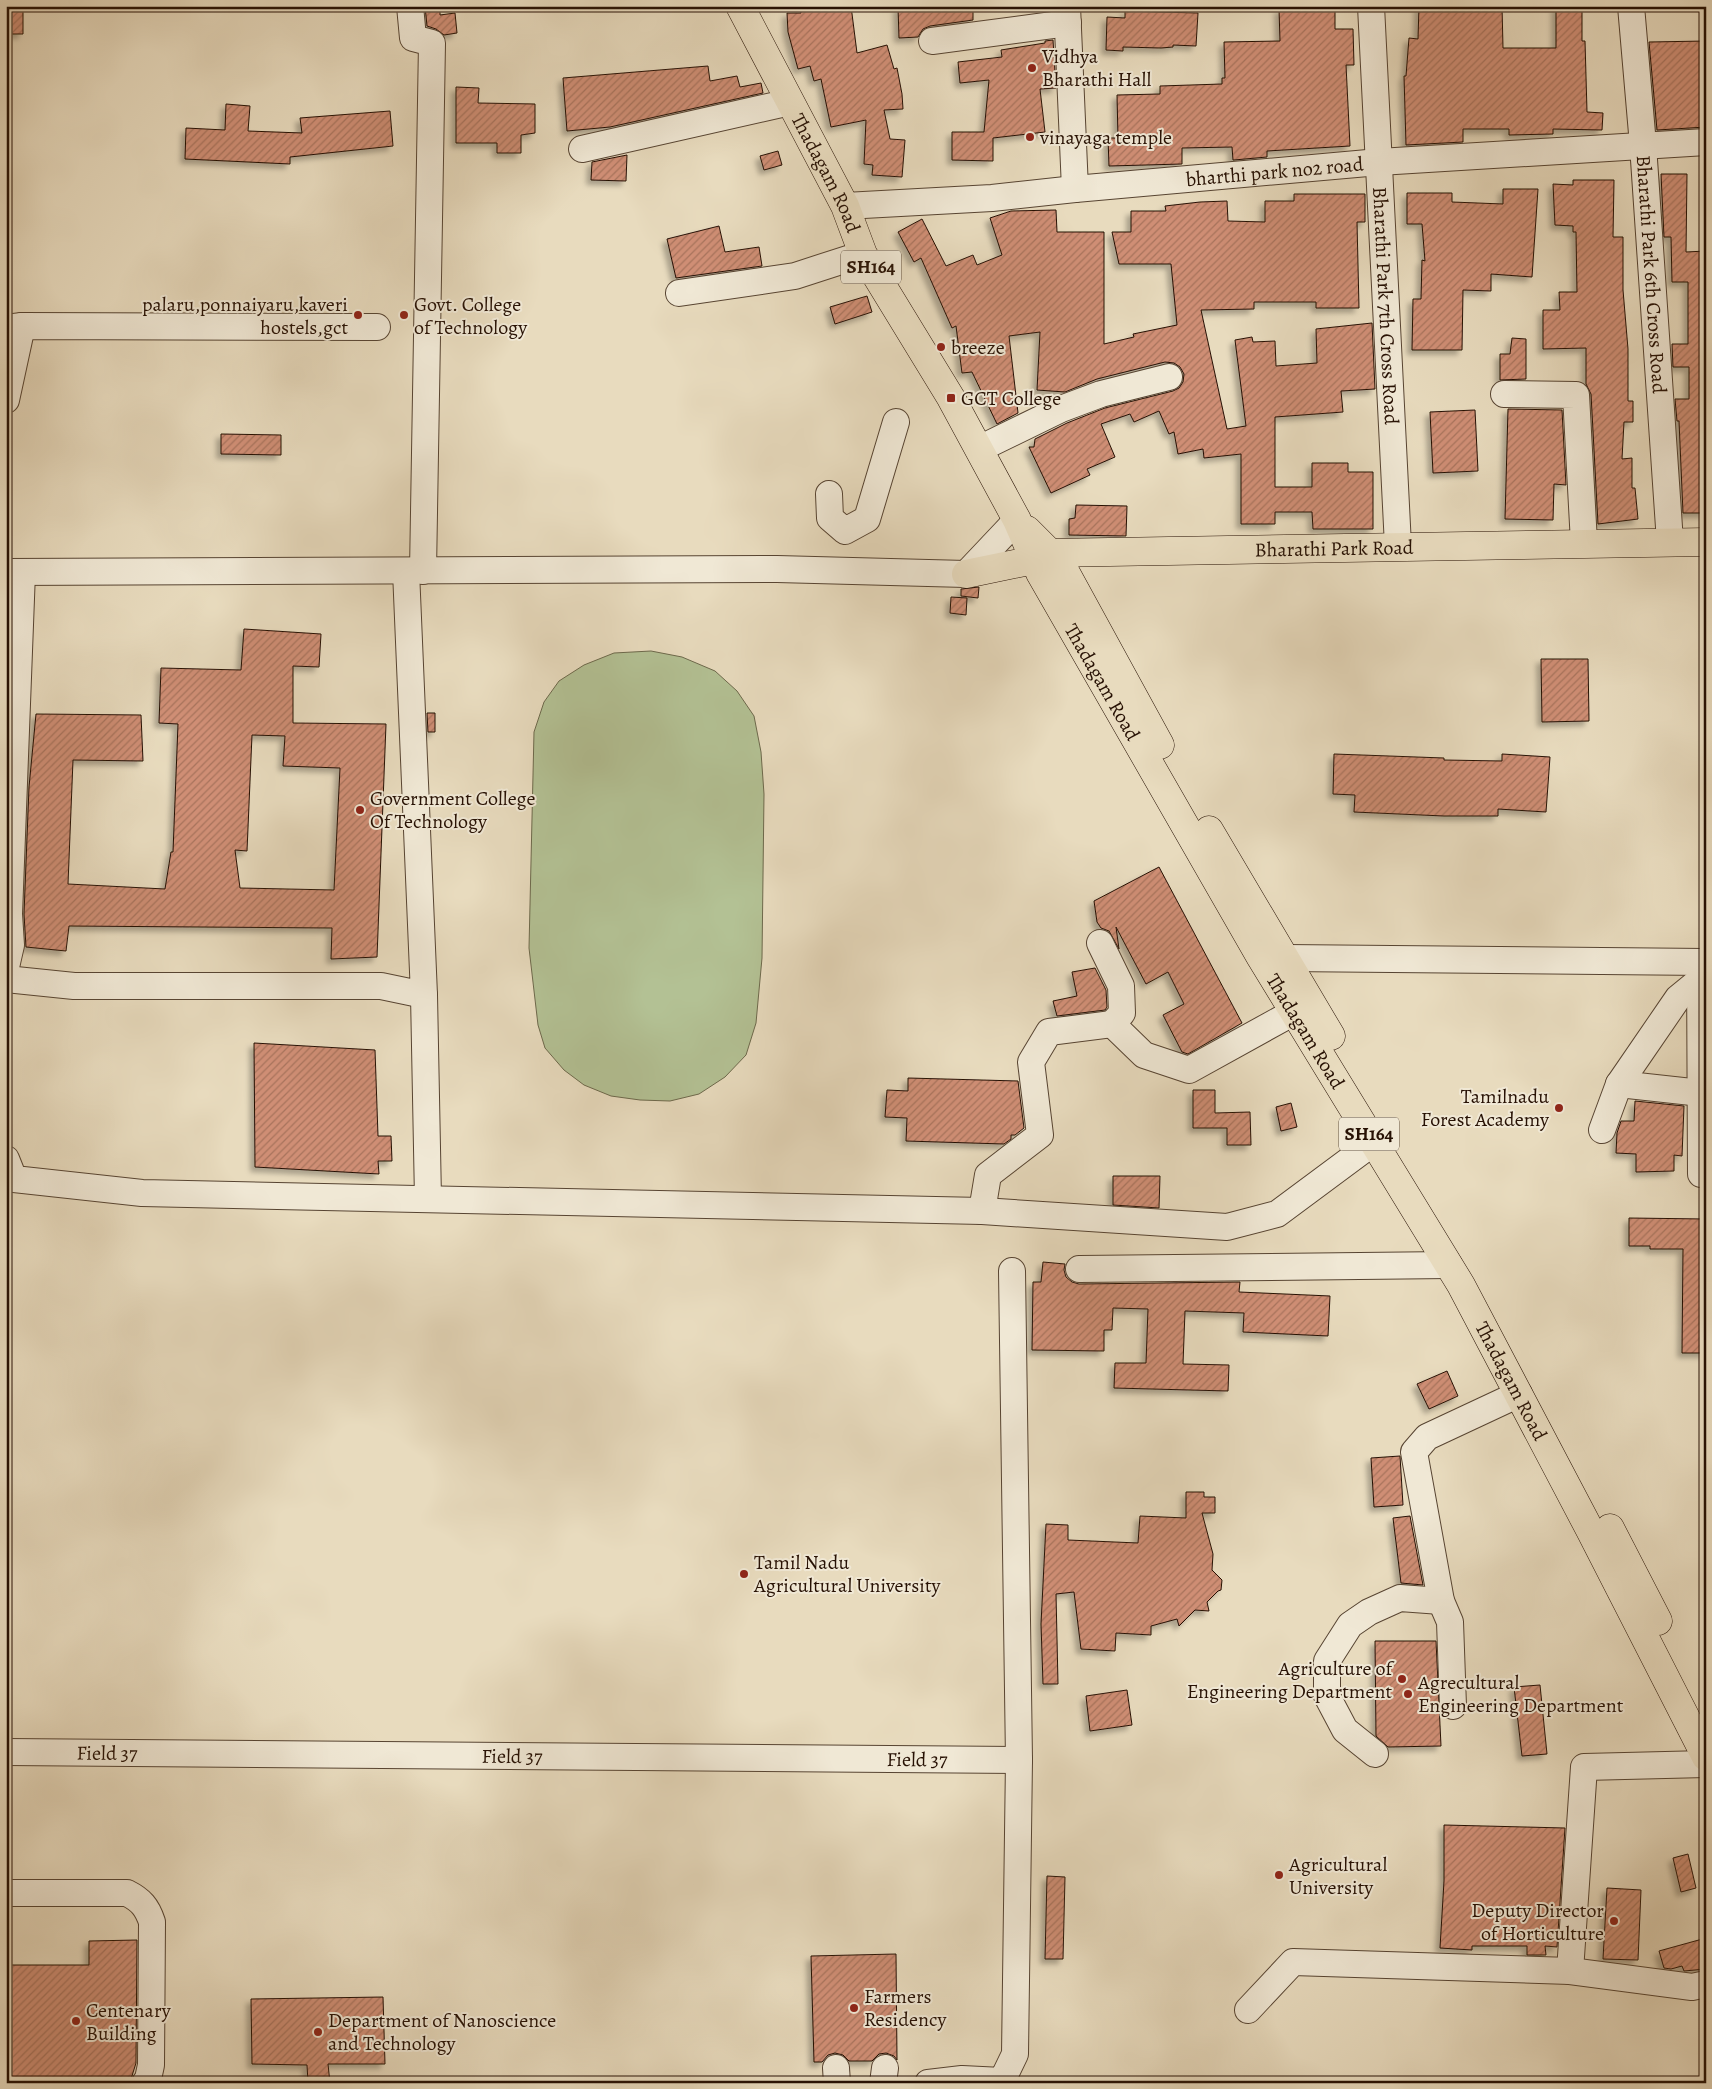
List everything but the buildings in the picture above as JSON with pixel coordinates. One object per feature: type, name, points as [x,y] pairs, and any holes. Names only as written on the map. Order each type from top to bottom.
[{"type":"main road","name":"Thadagam Road","points":[[740,6],[845,206],[863,254],[951,398],[1018,520],[1042,557],[1061,564],[1172,768],[1501,1321],[1706,1717]]},
{"type":"main road","name":"Bharathi Park Road","points":[[966,574],[1042,557],[1398,546],[1706,542]]},
{"type":"main road","name":"Thadagam Road","points":[[1042,557],[1040,574],[1252,942],[1449,1265],[1519,1394],[1706,1757]]},
{"type":"street","points":[[410,6],[413,38],[432,43],[414,570],[428,1199]]},
{"type":"street","name":"Bharathi Park 7th Cross Road","points":[[1371,6],[1398,546]]},
{"type":"street","name":"Bharathi Park 6th Cross Road","points":[[1631,6],[1643,145],[1670,542]]},
{"type":"street","points":[[932,42],[1068,15],[1075,188]]},
{"type":"street","points":[[582,149],[790,102]]},
{"type":"street","name":"bharthi park no2 road","points":[[845,206],[992,198],[1075,188],[1379,162],[1706,142]]},
{"type":"street","points":[[680,293],[795,276],[863,254]]},
{"type":"street","points":[[6,400],[14,327],[377,327]]},
{"type":"street","points":[[979,449],[1061,409],[1101,394],[1169,377]]},
{"type":"street","points":[[1504,394],[1576,395],[1584,543]]},
{"type":"street","points":[[845,531],[867,519],[896,422]]},
{"type":"street","points":[[829,494],[830,518],[845,531]]},
{"type":"street","points":[[6,967],[11,945],[9,914],[14,572],[777,569],[966,574],[1018,520]]},
{"type":"street","points":[[844,570],[845,531]]},
{"type":"street","points":[[982,1211],[988,1175],[1040,1135],[1031,1062],[1049,1032],[1112,1024],[1122,1012],[1121,986],[1100,943]]},
{"type":"street","points":[[1285,958],[1702,968]]},
{"type":"street","points":[[1602,1130],[1619,1084],[1678,998],[1702,968]]},
{"type":"street","points":[[1701,1174],[1702,968]]},
{"type":"street","points":[[6,979],[74,986],[381,986],[424,995]]},
{"type":"street","points":[[1112,1024],[1144,1055],[1189,1070],[1294,1012]]},
{"type":"street","points":[[1619,1084],[1701,1093]]},
{"type":"street","points":[[6,1159],[14,1179],[142,1193],[982,1211],[1227,1227],[1277,1214],[1374,1142]]},
{"type":"street","points":[[1079,1269],[1449,1265]]},
{"type":"street","points":[[928,2083],[962,2079],[1002,2081],[1015,2054],[1018,1760],[1012,1272]]},
{"type":"street","points":[[1453,1706],[1450,1622],[1441,1601],[1414,1452],[1427,1437],[1519,1394]]},
{"type":"street","points":[[1376,1754],[1345,1730],[1327,1696],[1327,1661],[1350,1625],[1369,1612],[1400,1598],[1441,1601]]},
{"type":"street","name":"Field 37","points":[[6,1752],[1018,1760]]},
{"type":"street","points":[[1570,1971],[1584,1767],[1706,1764]]},
{"type":"street","points":[[6,1893],[126,1893],[138,1898],[147,1908],[152,1922],[151,2065],[148,2079],[145,2083]]},
{"type":"street","points":[[1248,2010],[1293,1962],[1570,1971],[1692,1987],[1706,1984]]},
{"type":"green space","points":[[651,651],[682,657],[715,671],[737,691],[754,716],[761,752],[764,794],[762,958],[756,1023],[746,1055],[725,1077],[699,1094],[670,1101],[640,1100],[611,1096],[584,1085],[564,1070],[545,1048],[538,1025],[529,948],[534,732],[544,702],[559,681],[584,665],[614,653]]},
{"type":"place","name":"Vidhya Bharathi Hall","points":[[1032,68]]},
{"type":"place","name":"vinayaga temple","points":[[1030,137]]},
{"type":"place","name":"palaru,ponnaiyaru,kaveri hostels,gct","points":[[358,315]]},
{"type":"place","name":"Govt. College of Technology","points":[[404,315]]},
{"type":"place","name":"breeze","points":[[941,347]]},
{"type":"place","name":"GCT College","points":[[951,398]]},
{"type":"place","name":"Government College Of Technology","points":[[360,810]]},
{"type":"place","name":"Tamilnadu Forest Academy","points":[[1559,1108]]},
{"type":"place","name":"Tamil Nadu Agricultural University","points":[[744,1574]]},
{"type":"place","name":"Agriculture of Engineering Department","points":[[1402,1679]]},
{"type":"place","name":"Agrecultural Engineering Department","points":[[1408,1694]]},
{"type":"place","name":"Agricultural University","points":[[1279,1875]]},
{"type":"place","name":"Deputy Director of Horticulture","points":[[1614,1921]]},
{"type":"place","name":"Farmers Residency","points":[[854,2008]]},
{"type":"place","name":"Centenary Building","points":[[76,2021]]},
{"type":"place","name":"Department of Nanoscience and Technology","points":[[318,2032]]}]
